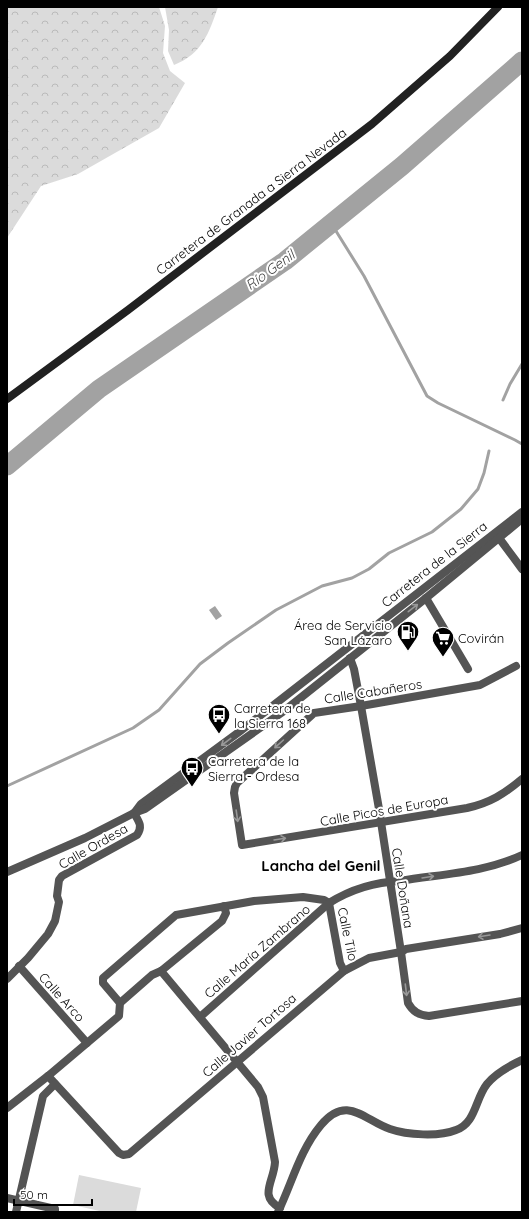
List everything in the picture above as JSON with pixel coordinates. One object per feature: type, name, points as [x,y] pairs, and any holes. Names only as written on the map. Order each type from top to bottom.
[{"type":"main road","name":"Carretera de Granada a Sierra Nevada","points":[[7,399],[128,310],[372,124],[450,56],[498,7]]},
{"type":"street","name":"Carretera de la Sierra","points":[[134,813],[141,804],[202,760],[522,512]]},
{"type":"street","name":"Carretera de la Sierra","points":[[7,872],[85,838],[145,809],[284,711],[426,598],[522,519]]},
{"type":"street","points":[[499,538],[522,569]]},
{"type":"street","points":[[426,598],[468,669]]},
{"type":"street","points":[[299,685],[315,678],[338,661],[350,658],[356,647],[374,633],[384,619]]},
{"type":"street","name":"Calle Doñana","points":[[350,658],[354,669],[362,706],[408,1003],[416,1013],[429,1016],[522,1001]]},
{"type":"street","name":"Calle Cabañeros","points":[[242,845],[234,793],[237,783],[314,713],[480,685],[516,666]]},
{"type":"street","points":[[474,677],[480,685]]},
{"type":"street","name":"Calle Picos de Europa","points":[[242,845],[375,824],[484,804],[500,796],[522,779]]},
{"type":"street","name":"Calle Ordesa","points":[[7,979],[37,948],[48,934],[55,921],[59,880],[62,876],[137,835],[140,830],[140,825],[134,813]]},
{"type":"street","name":"Calle María Zambrano","points":[[200,1017],[329,903],[341,896],[359,888],[389,882],[487,868],[508,862],[522,855]]},
{"type":"street","points":[[120,1003],[102,982],[103,978],[176,915],[254,901],[303,897],[324,900],[329,903]]},
{"type":"street","name":"Calle Tilo","points":[[329,903],[340,963],[344,971]]},
{"type":"street","points":[[7,1108],[48,1076],[119,1016],[120,1003],[152,975],[161,971],[222,921],[226,913],[224,906]]},
{"type":"street","name":"Calle Javier Tortosa","points":[[55,1084],[119,1153],[123,1155],[129,1154],[344,971],[368,958],[401,952],[406,949],[500,934],[522,928]]},
{"type":"street","name":"Calle Arco","points":[[18,966],[87,1043]]},
{"type":"street","points":[[161,971],[258,1087],[263,1097],[275,1162],[268,1197],[279,1210],[302,1155],[318,1130],[330,1116],[345,1110],[353,1111],[360,1113],[392,1130],[406,1133],[448,1133],[458,1130],[471,1118],[476,1110],[483,1091],[496,1075],[522,1060]]},
{"type":"street","points":[[16,1212],[43,1096],[55,1084],[48,1076]]},
{"type":"street","points":[[7,1198],[55,1210]]},
{"type":"green space","points":[[7,7],[159,7],[165,26],[163,53],[170,71],[185,83],[159,128],[78,174],[41,186],[7,238]]},
{"type":"green space","points":[[165,7],[218,7],[208,34],[198,49],[184,60],[174,65],[168,51],[169,30]]},
{"type":"green space","points":[[79,1175],[141,1188],[136,1212],[104,1212],[73,1205]]},
{"type":"shaded area","points":[[215,606],[222,616],[216,620],[209,610]]},
{"type":"waterway","name":"Río Genil","points":[[7,466],[99,389],[285,261],[402,166],[522,61]]},
{"type":"waterway","points":[[331,223],[364,276],[427,396],[438,403],[522,444]]},
{"type":"waterway","points":[[503,400],[510,384],[522,364]]},
{"type":"waterway","points":[[7,786],[133,728],[159,710],[200,664],[276,610],[322,586],[352,578],[369,569],[389,553],[432,532],[461,509],[478,489],[484,473],[489,451]]},
{"type":"place","name":"Área de Servicio San Lázaro","points":[[408,652]]},
{"type":"place","name":"Covirán","points":[[443,658]]},
{"type":"place","name":"Carretera de la Sierra 168","points":[[219,734]]},
{"type":"place","name":"Carretera de la Sierra - Ordesa","points":[[192,788]]},
{"type":"district","name":"Lancha del Genil","points":[[321,866]]}]
